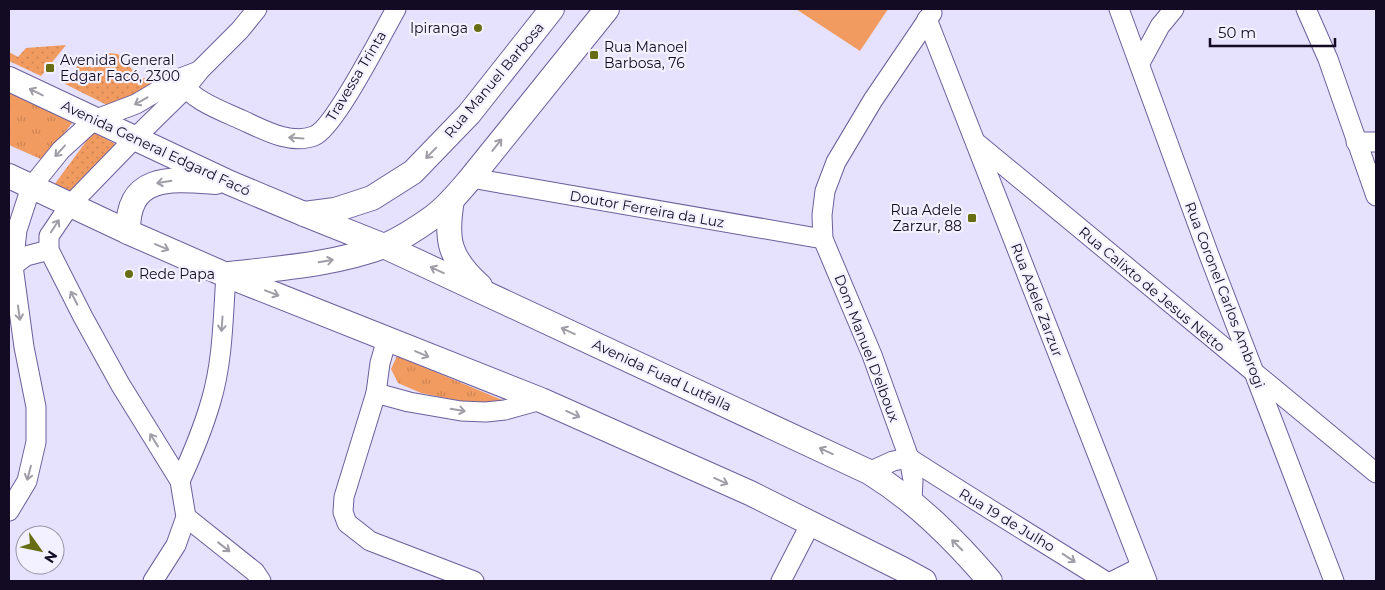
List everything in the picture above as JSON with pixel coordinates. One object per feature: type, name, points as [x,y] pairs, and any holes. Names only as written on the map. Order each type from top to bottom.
[{"type":"main road","name":"Rua Manuel Barbosa","points":[[304,214],[335,210],[372,198],[413,172],[469,114],[552,9]]},
{"type":"main road","points":[[226,275],[333,260],[384,246],[434,216],[452,200],[471,178],[607,9]]},
{"type":"main road","name":"Avenida General Edgard Facó","points":[[9,79],[230,183],[304,214]]},
{"type":"main road","points":[[9,176],[128,232],[226,275],[541,400],[741,489],[924,581]]},
{"type":"main road","points":[[128,232],[131,204],[139,193],[153,184],[168,180],[230,183]]},
{"type":"main road","points":[[452,200],[448,232],[450,246],[463,268],[488,294]]},
{"type":"main road","name":"Avenida Fuad Lutfalla","points":[[304,214],[384,246],[869,472],[912,501],[966,554],[990,581]]},
{"type":"street","points":[[153,581],[176,545],[186,517],[180,481],[120,384],[83,317],[49,250],[49,236],[70,205],[134,139],[182,84],[200,70],[240,30],[257,9]]},
{"type":"street","name":"Travessa Trinta","points":[[182,84],[201,100],[274,135],[301,139],[316,136],[342,105],[396,9]]},
{"type":"street","name":"Rua Coronel Carlos Ambrogi","points":[[1119,9],[1209,255],[1334,581]]},
{"type":"street","points":[[1140,63],[1160,26],[1174,9]]},
{"type":"street","points":[[1306,9],[1328,59],[1376,196]]},
{"type":"street","points":[[823,239],[822,215],[825,191],[836,162],[868,108],[931,14]]},
{"type":"street","name":"Rua Adele Zarzur","points":[[931,14],[976,142],[1144,574]]},
{"type":"street","points":[[9,511],[27,481],[36,442],[36,407],[24,347],[13,266],[17,230],[15,211],[60,150],[94,120],[182,84]]},
{"type":"street","name":"Rua Calixto de Jesus Netto","points":[[976,142],[1376,472]]},
{"type":"street","points":[[1356,142],[1376,142]]},
{"type":"street","name":"Doutor Ferreira da Luz","points":[[471,178],[823,239]]},
{"type":"street","name":"Dom Manuel D'elboux","points":[[823,239],[872,355],[909,458],[914,480],[912,501]]},
{"type":"street","points":[[13,266],[26,256],[49,250]]},
{"type":"street","points":[[180,481],[197,443],[212,400],[220,356],[226,275]]},
{"type":"street","points":[[387,339],[380,363],[376,393],[344,497],[343,512],[347,522],[370,541],[474,581]]},
{"type":"street","points":[[376,393],[409,402],[461,411],[486,412],[505,410],[541,400]]},
{"type":"street","points":[[869,472],[893,461],[909,458]]},
{"type":"street","name":"Rua 19 de Julho","points":[[909,458],[1105,581]]},
{"type":"street","points":[[186,517],[255,572],[261,581]]},
{"type":"street","points":[[781,581],[811,523]]},
{"type":"street","points":[[1113,581],[1144,574]]},
{"type":"green space","points":[[796,9],[888,9],[860,51]]},
{"type":"green space","points":[[66,45],[41,76],[9,61],[9,52],[18,57],[26,48]]},
{"type":"green space","points":[[108,53],[118,54],[141,79],[192,67],[113,108],[65,84],[82,59],[92,68]]},
{"type":"green space","points":[[9,92],[73,122],[43,160],[9,145]]},
{"type":"green space","points":[[93,132],[119,146],[75,197],[54,185]]},
{"type":"green space","points":[[397,356],[507,402],[481,405],[421,393],[398,383],[391,369]]},
{"type":"place","name":"Ipiranga","points":[[478,28]]},
{"type":"place","name":"Rua Manoel Barbosa, 76","points":[[594,55]]},
{"type":"place","name":"Avenida General Edgar Facó, 2300","points":[[50,68]]},
{"type":"place","name":"Rua Adele Zarzur, 88","points":[[972,218]]},
{"type":"place","name":"Rede Papa","points":[[129,274]]}]
